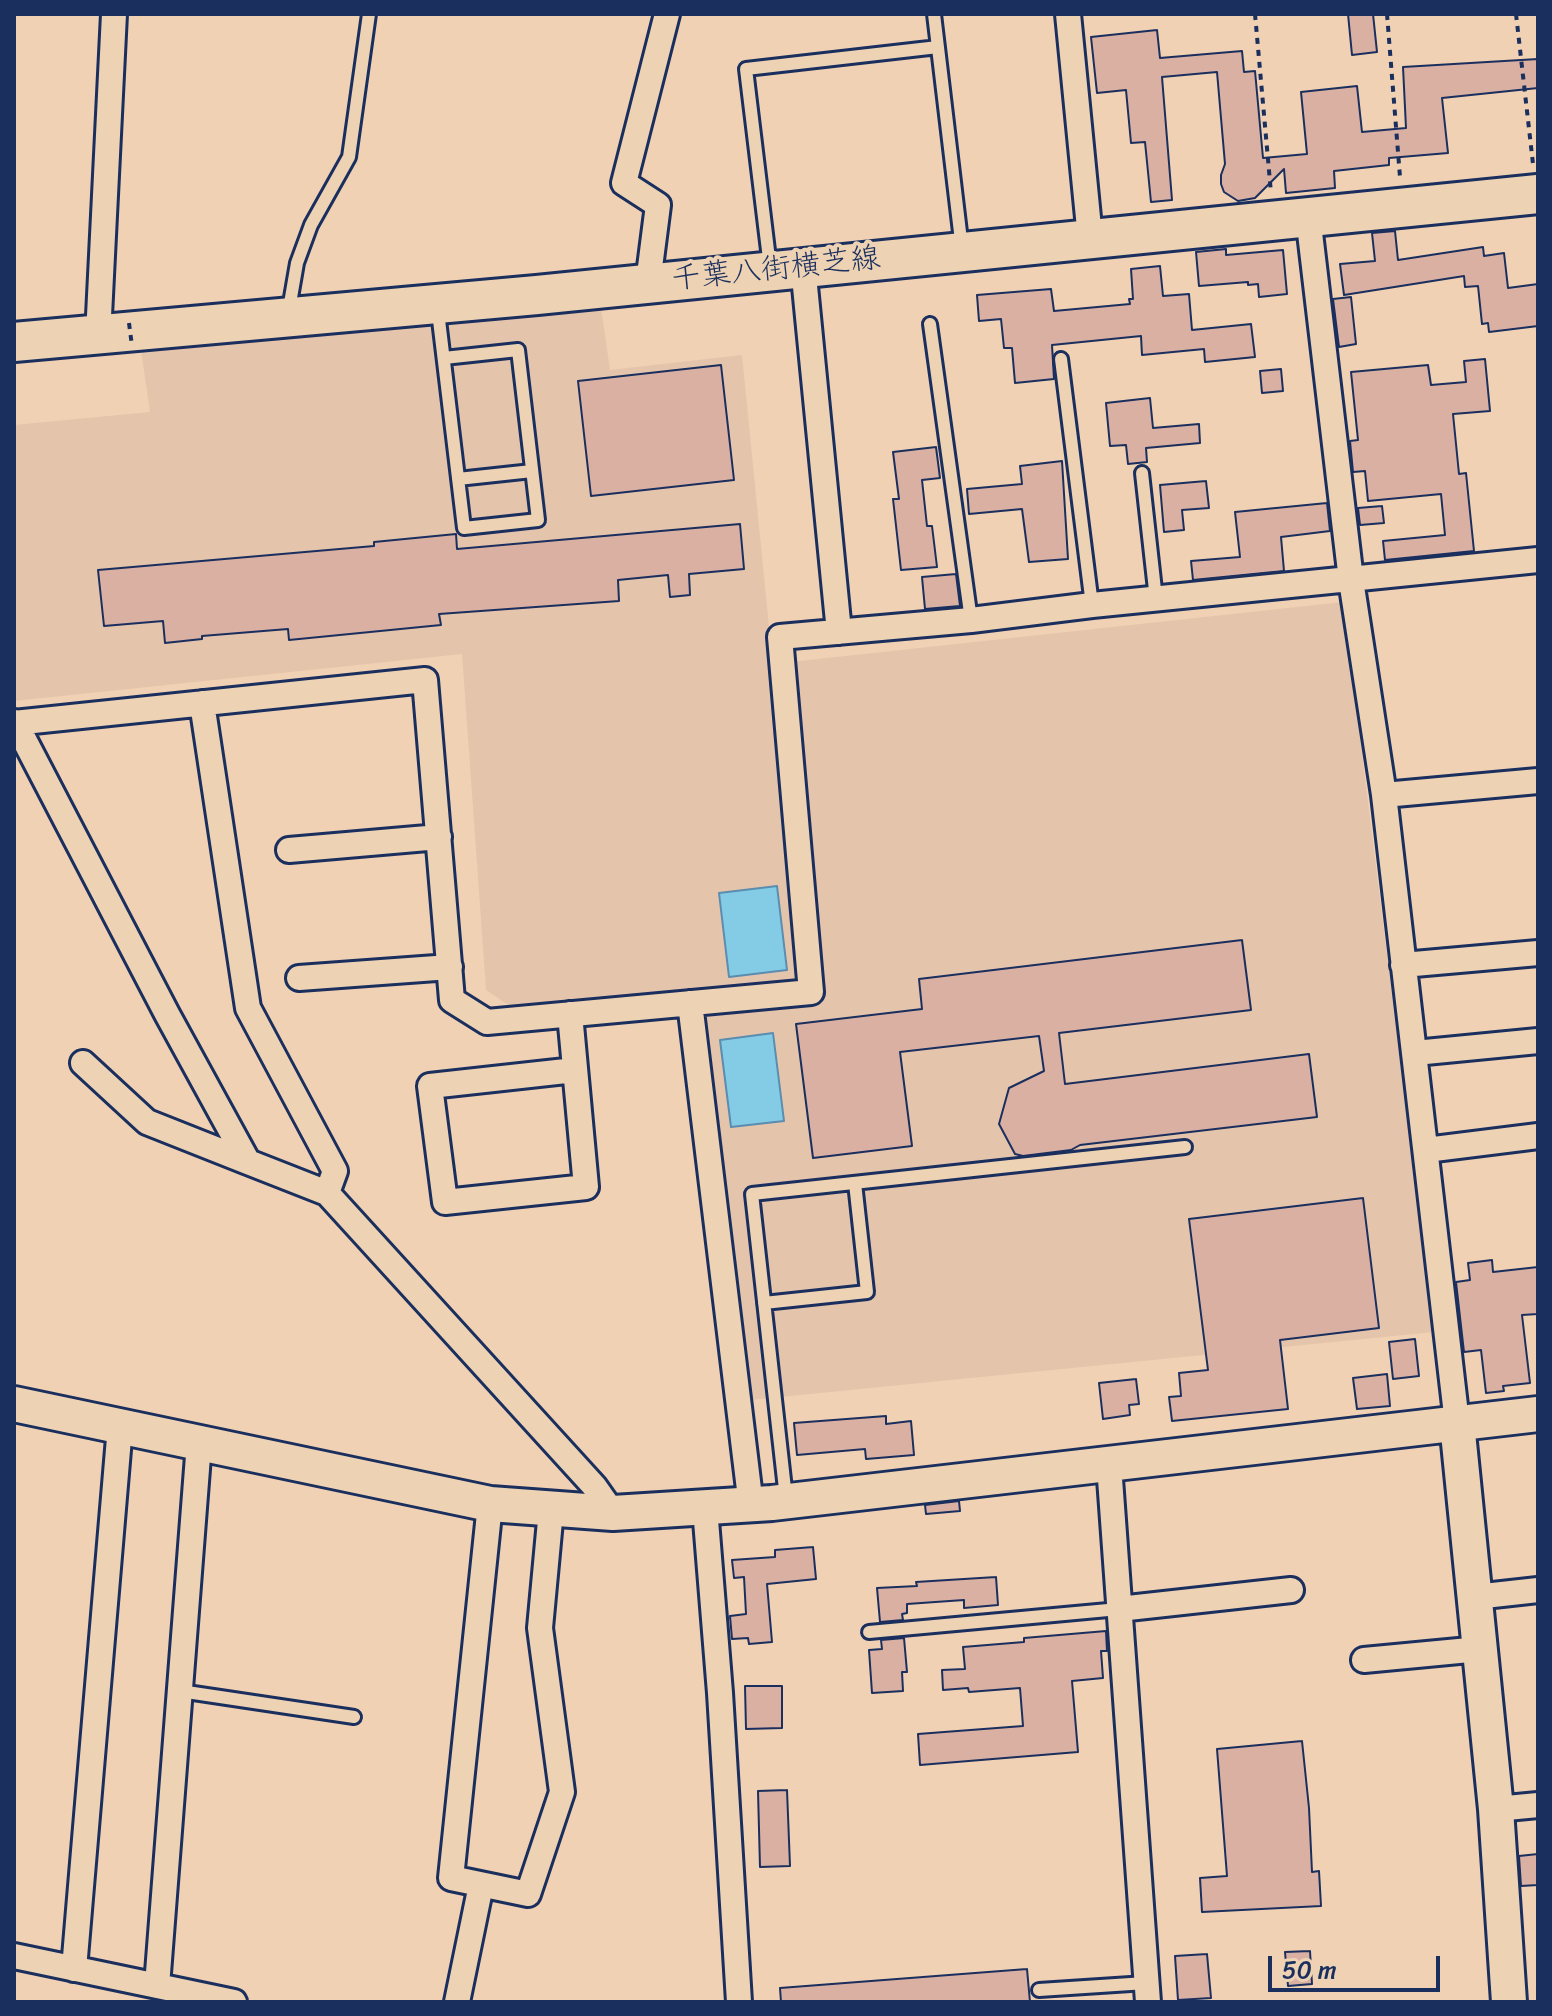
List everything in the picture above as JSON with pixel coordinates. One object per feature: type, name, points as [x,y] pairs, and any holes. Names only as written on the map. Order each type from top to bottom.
[{"type":"main road","name":"千葉八街横芝線","points":[[14,342],[119,335],[1537,194]]},
{"type":"street","points":[[114,14],[119,335]]},
{"type":"street","points":[[648,283],[658,205],[624,183],[667,14]]},
{"type":"street","points":[[1068,14],[1090,238]]},
{"type":"street","points":[[1291,218],[1384,795],[1457,1423],[1496,1809],[1509,2002]]},
{"type":"street","points":[[786,268],[839,632]]},
{"type":"street","points":[[248,1162],[15,722],[425,680],[452,1000],[487,1022],[811,992],[780,637],[1538,560]]},
{"type":"street","points":[[202,703],[248,1008],[335,1171],[327,1193]]},
{"type":"street","points":[[1384,795],[1538,781]]},
{"type":"street","points":[[289,850],[439,837]]},
{"type":"street","points":[[1403,965],[1538,953]]},
{"type":"street","points":[[299,978],[450,967]]},
{"type":"street","points":[[690,1003],[751,1506]]},
{"type":"street","points":[[570,1014],[586,1187],[445,1202],[430,1086],[575,1070]]},
{"type":"street","points":[[1415,1053],[1538,1041]]},
{"type":"street","points":[[83,1063],[147,1122],[327,1193],[594,1486],[613,1513]]},
{"type":"street","points":[[1426,1150],[1538,1136]]},
{"type":"street","points":[[19,1411],[120,1426],[490,1504],[613,1513],[751,1506],[1538,1414]]},
{"type":"street","points":[[74,1969],[120,1426]]},
{"type":"street","points":[[157,1986],[199,1443]]},
{"type":"street","points":[[1109,1465],[1147,1993]]},
{"type":"street","points":[[490,1504],[451,1878],[528,1894],[562,1792],[540,1628],[551,1510]]},
{"type":"street","points":[[705,1508],[739,2002]]},
{"type":"street","points":[[1119,1609],[1291,1590]]},
{"type":"street","points":[[1475,1597],[1538,1590]]},
{"type":"street","points":[[1364,1660],[1480,1649]]},
{"type":"street","points":[[1496,1809],[1538,1805]]},
{"type":"street","points":[[457,2002],[481,1885]]},
{"type":"street","points":[[14,1956],[220,2001]]},
{"type":"lane","points":[[288,318],[297,263],[311,225],[349,157],[369,14]]},
{"type":"lane","points":[[934,14],[962,251]]},
{"type":"lane","points":[[786,268],[746,69],[938,47]]},
{"type":"lane","points":[[438,304],[444,358],[458,479],[464,528],[538,520],[518,350],[444,358]]},
{"type":"lane","points":[[930,324],[971,620]]},
{"type":"lane","points":[[1061,359],[1092,605]]},
{"type":"lane","points":[[458,479],[532,471]]},
{"type":"lane","points":[[1142,473],[1156,599]]},
{"type":"lane","points":[[787,1502],[752,1194],[1185,1147]]},
{"type":"lane","points":[[764,1303],[867,1292],[855,1183]]},
{"type":"lane","points":[[869,1632],[1119,1609]]},
{"type":"lane","points":[[180,1691],[354,1717]]},
{"type":"lane","points":[[1039,1990],[1147,1993]]},
{"type":"path","points":[[1255,14],[1291,218]]},
{"type":"path","points":[[1387,14],[1402,207]]},
{"type":"path","points":[[1516,14],[1537,194]]},
{"type":"shaded area","points":[[601,307],[610,370],[742,355],[804,979],[516,1010],[486,990],[462,654],[14,701],[14,425],[150,412],[140,343]]},
{"type":"shaded area","points":[[1343,602],[1434,1332],[750,1400],[701,1010],[820,999],[790,662]]},
{"type":"water","points":[[777,886],[787,970],[729,977],[719,893]]},
{"type":"water","points":[[773,1033],[784,1121],[731,1127],[720,1040]]},
{"type":"building","points":[[1348,14],[1373,14],[1377,52],[1352,55]]},
{"type":"building","points":[[1157,30],[1160,58],[1242,51],[1244,72],[1255,71],[1263,158],[1307,154],[1301,92],[1357,86],[1362,132],[1406,128],[1403,67],[1538,59],[1538,88],[1442,98],[1448,153],[1389,158],[1389,165],[1334,171],[1335,188],[1286,193],[1284,169],[1255,198],[1238,201],[1224,192],[1221,184],[1225,164],[1217,72],[1162,77],[1172,200],[1151,202],[1145,142],[1131,143],[1126,90],[1097,93],[1091,37]]},
{"type":"building","points":[[1395,231],[1398,260],[1483,247],[1484,256],[1504,253],[1508,288],[1538,284],[1538,326],[1489,332],[1488,323],[1482,324],[1478,286],[1465,287],[1464,276],[1344,295],[1340,264],[1375,261],[1372,233]]},
{"type":"building","points":[[1226,249],[1226,255],[1283,250],[1287,294],[1259,297],[1258,284],[1248,285],[1248,282],[1199,286],[1196,252]]},
{"type":"building","points":[[1160,266],[1163,296],[1189,294],[1192,330],[1251,324],[1255,357],[1205,362],[1204,349],[1142,355],[1141,336],[1052,345],[1054,379],[1015,383],[1012,348],[1004,348],[1001,319],[979,321],[977,295],[1051,289],[1054,311],[1130,304],[1129,299],[1133,299],[1131,269]]},
{"type":"building","points":[[1351,297],[1356,344],[1339,347],[1333,299]]},
{"type":"building","points":[[1485,359],[1490,411],[1453,414],[1459,474],[1466,473],[1474,551],[1385,560],[1383,541],[1445,535],[1441,494],[1368,501],[1365,471],[1353,472],[1350,441],[1358,440],[1351,372],[1428,365],[1431,385],[1466,382],[1464,361]]},
{"type":"building","points":[[721,365],[734,480],[591,496],[578,381]]},
{"type":"building","points":[[1281,369],[1283,391],[1262,393],[1260,371]]},
{"type":"building","points":[[1150,398],[1153,428],[1199,424],[1200,443],[1146,448],[1147,462],[1128,464],[1126,445],[1110,446],[1106,403]]},
{"type":"building","points":[[936,447],[940,478],[922,480],[927,526],[932,526],[937,567],[901,570],[893,499],[899,499],[893,452]]},
{"type":"building","points":[[1062,461],[1068,559],[1029,562],[1022,509],[969,514],[967,489],[1022,484],[1020,466]]},
{"type":"building","points":[[1206,481],[1209,508],[1182,510],[1184,530],[1164,532],[1160,485]]},
{"type":"building","points":[[1327,503],[1330,531],[1281,537],[1284,571],[1193,580],[1191,561],[1240,557],[1235,512]]},
{"type":"building","points":[[1382,506],[1384,523],[1360,525],[1358,508]]},
{"type":"building","points":[[740,524],[744,569],[689,574],[690,595],[670,597],[668,575],[618,580],[619,601],[439,614],[441,625],[289,640],[288,629],[202,636],[202,639],[165,643],[163,621],[104,626],[98,570],[374,546],[374,542],[456,534],[457,549]]},
{"type":"building","points":[[956,574],[960,606],[925,609],[922,577]]},
{"type":"building","points":[[1242,940],[1251,1010],[1059,1033],[1065,1084],[1309,1054],[1317,1117],[1080,1145],[1071,1150],[1023,1156],[1015,1154],[999,1124],[1009,1088],[1044,1071],[1039,1036],[900,1052],[912,1146],[813,1158],[796,1024],[922,1009],[919,979]]},
{"type":"building","points":[[1363,1198],[1379,1328],[1280,1340],[1288,1409],[1172,1421],[1169,1397],[1181,1396],[1179,1373],[1208,1370],[1189,1219]]},
{"type":"building","points":[[1492,1260],[1493,1272],[1538,1267],[1538,1314],[1522,1315],[1530,1383],[1503,1386],[1504,1391],[1486,1393],[1481,1350],[1464,1352],[1456,1282],[1470,1280],[1468,1263]]},
{"type":"building","points":[[1415,1339],[1419,1376],[1393,1379],[1389,1342]]},
{"type":"building","points":[[1387,1374],[1390,1406],[1357,1409],[1353,1378]]},
{"type":"building","points":[[1136,1379],[1139,1404],[1129,1405],[1130,1415],[1103,1419],[1099,1383]]},
{"type":"building","points":[[886,1416],[886,1424],[911,1421],[914,1455],[866,1459],[865,1449],[797,1455],[794,1423]]},
{"type":"building","points":[[959,1501],[960,1511],[926,1514],[925,1505]]},
{"type":"building","points":[[813,1547],[816,1579],[767,1584],[772,1642],[749,1644],[748,1638],[732,1639],[730,1616],[746,1614],[744,1577],[734,1578],[732,1560],[775,1557],[775,1550]]},
{"type":"building","points":[[996,1577],[998,1605],[964,1608],[964,1600],[907,1604],[907,1613],[902,1614],[903,1620],[880,1622],[877,1588]]},
{"type":"building","points":[[1106,1631],[1107,1651],[1101,1651],[1103,1678],[1072,1681],[1078,1752],[920,1765],[918,1734],[1023,1726],[1020,1688],[969,1692],[968,1688],[943,1690],[942,1670],[965,1669],[963,1647]]},
{"type":"building","points":[[904,1638],[907,1672],[902,1672],[903,1691],[872,1693],[869,1650],[882,1649],[881,1640]]},
{"type":"building","points":[[745,1686],[782,1686],[782,1728],[746,1729]]},
{"type":"building","points":[[1302,1741],[1312,1872],[1319,1871],[1321,1906],[1202,1912],[1200,1878],[1227,1876],[1217,1749]]},
{"type":"building","points":[[787,1790],[790,1866],[760,1867],[758,1791]]},
{"type":"building","points":[[1538,1854],[1538,1885],[1521,1886],[1519,1856]]},
{"type":"building","points":[[1310,1951],[1312,1984],[1288,1986],[1285,1952]]},
{"type":"building","points":[[1207,1954],[1211,1998],[1178,2000],[1175,1956]]},
{"type":"building","points":[[1027,1969],[1030,2002],[781,2002],[780,1988]]}]
